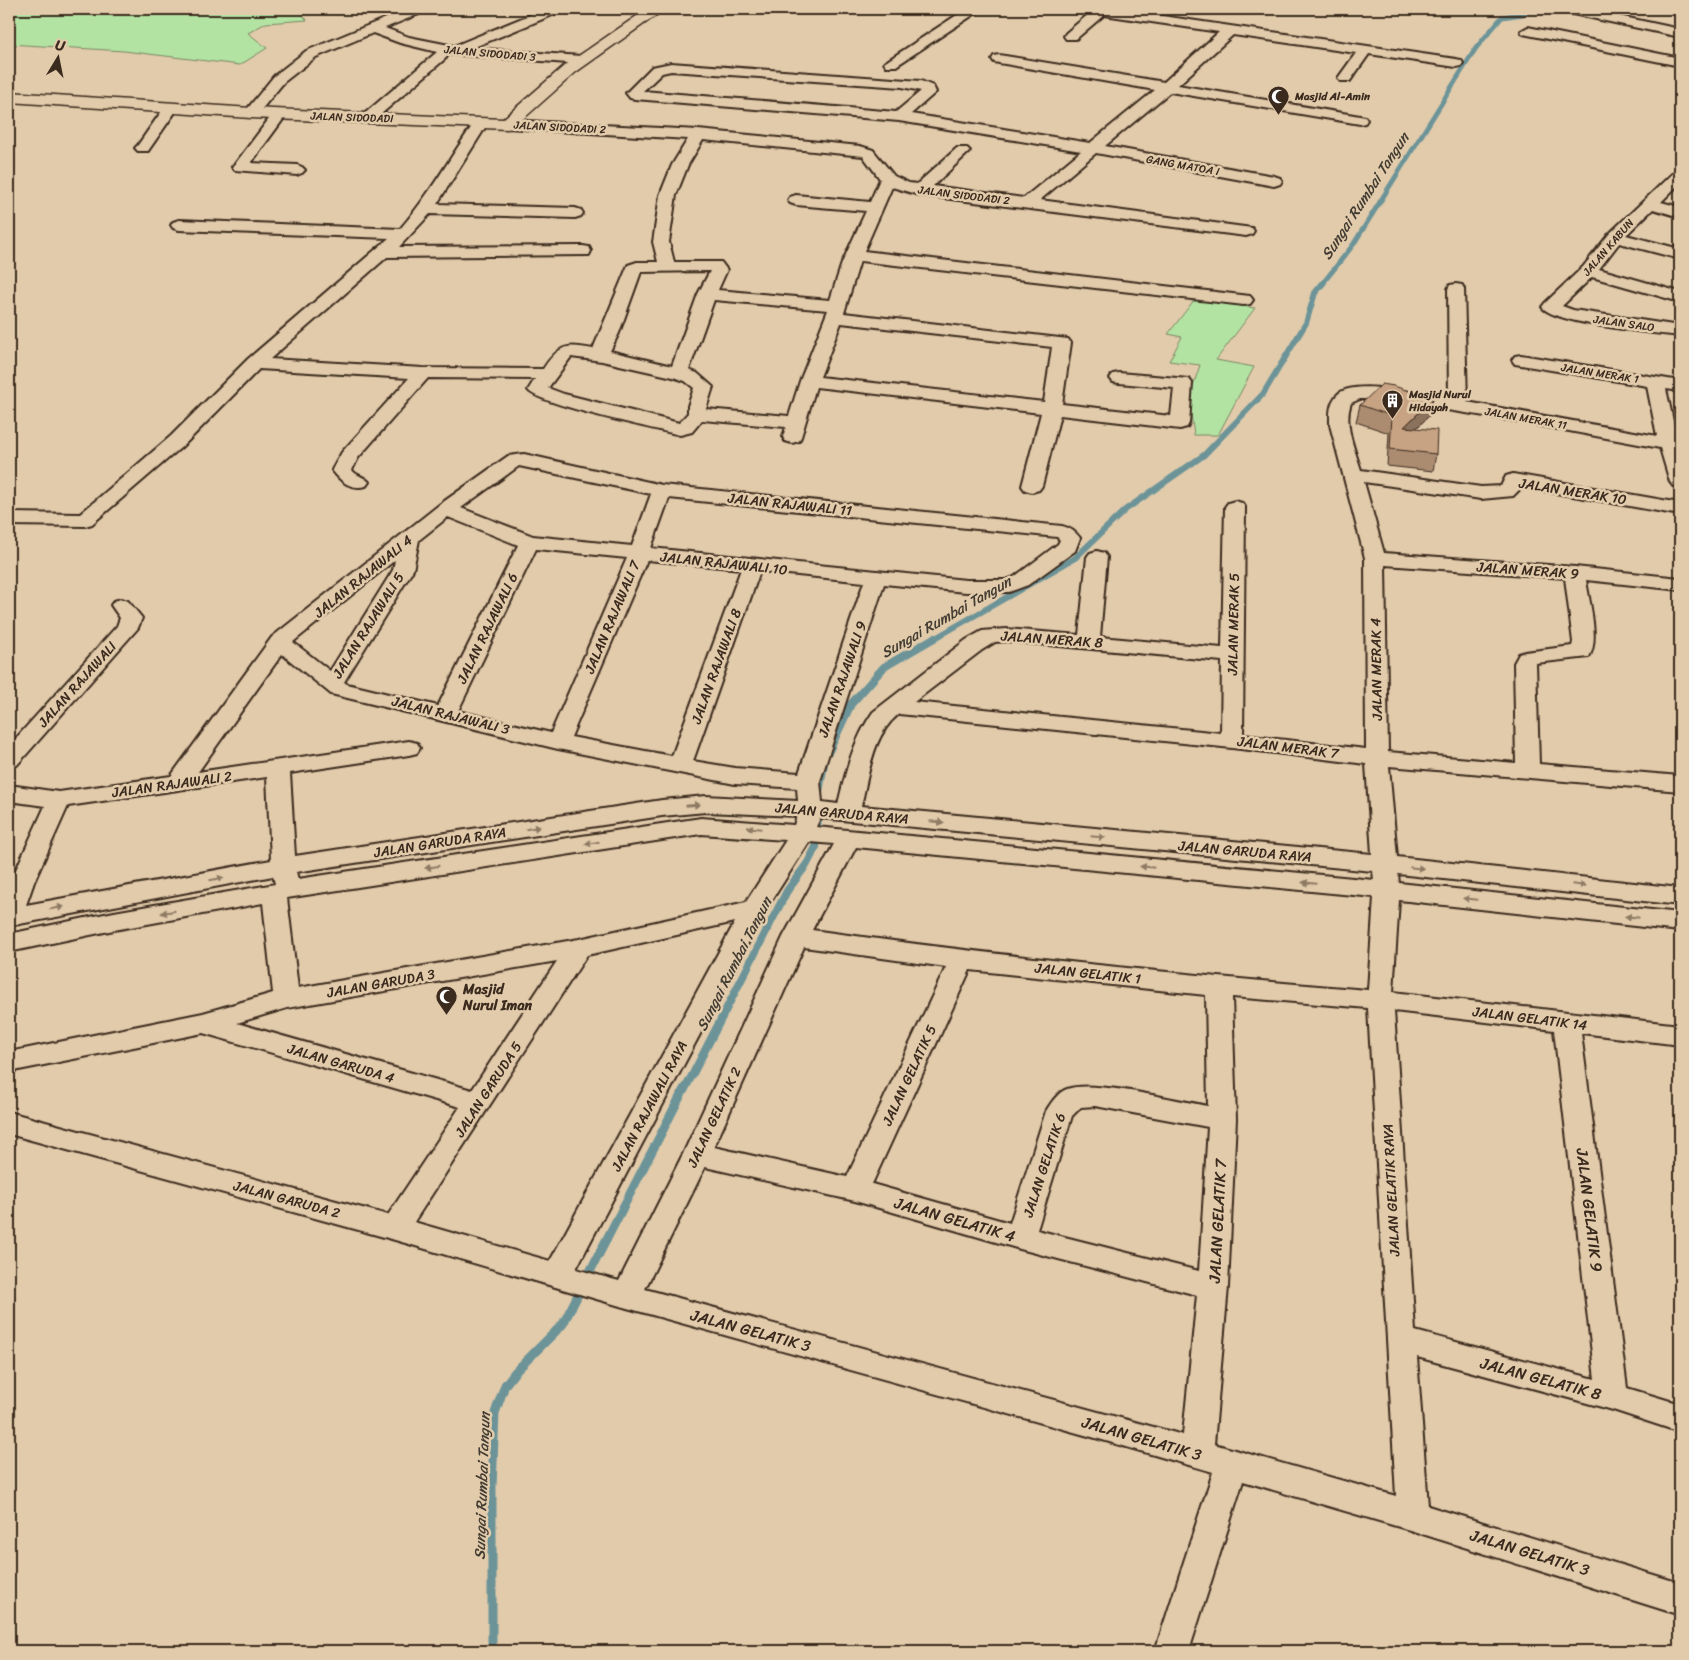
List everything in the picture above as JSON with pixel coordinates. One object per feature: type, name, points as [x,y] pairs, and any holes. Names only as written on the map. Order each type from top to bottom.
[{"type":"street","points":[[251,113],[279,79],[311,54],[370,28],[420,9]]},
{"type":"street","points":[[455,51],[555,9]]},
{"type":"street","points":[[507,124],[581,60],[657,9]]},
{"type":"street","points":[[891,63],[975,9]]},
{"type":"street","points":[[1568,9],[1680,33]]},
{"type":"street","points":[[1071,36],[1095,10],[1456,63]]},
{"type":"street","name":"JALAN SIDODADI 3","points":[[370,28],[405,40],[455,51],[581,60]]},
{"type":"street","name":"JALAN SIDODADI 2","points":[[507,124],[698,135],[868,153],[888,179],[905,187],[1027,203],[1167,87],[1230,30]]},
{"type":"street","points":[[1528,31],[1680,62]]},
{"type":"street","points":[[1345,78],[1365,50]]},
{"type":"street","points":[[368,118],[441,55]]},
{"type":"street","points":[[999,59],[1360,120]]},
{"type":"street","name":"GANG MATOA I","points":[[899,117],[929,92],[928,89],[920,85],[902,83],[671,68],[656,70],[633,93],[635,95],[899,117],[1092,148],[1274,181]]},
{"type":"street","name":"JALAN SIDODADI","points":[[9,96],[251,113],[507,124]]},
{"type":"street","points":[[744,140],[759,104]]},
{"type":"street","points":[[143,148],[171,108]]},
{"type":"street","points":[[280,114],[240,167],[297,170]]},
{"type":"street","points":[[9,519],[85,520],[178,440],[254,363],[404,234],[426,209],[481,123]]},
{"type":"street","points":[[667,266],[661,242],[668,196],[680,165],[698,135]]},
{"type":"street","points":[[919,190],[962,151]]},
{"type":"street","name":"JALAN KABUN","points":[[1569,315],[1551,307],[1589,270],[1615,237],[1680,175]]},
{"type":"street","points":[[697,414],[794,430],[809,381],[836,311],[854,255],[888,179]]},
{"type":"street","points":[[796,200],[877,206]]},
{"type":"street","points":[[1027,203],[1246,231]]},
{"type":"street","points":[[1649,203],[1680,212]]},
{"type":"street","points":[[426,209],[575,213]]},
{"type":"street","points":[[179,225],[404,234]]},
{"type":"street","points":[[1615,237],[1680,254]]},
{"type":"street","points":[[384,252],[583,251]]},
{"type":"street","points":[[854,255],[1244,300]]},
{"type":"street","points":[[599,355],[610,333],[634,269],[643,266],[715,266],[719,270],[707,294],[679,373]]},
{"type":"street","points":[[1589,270],[1678,296]]},
{"type":"street","points":[[1456,289],[1458,406]]},
{"type":"street","points":[[707,294],[1062,343],[1052,408],[1032,486]]},
{"type":"street","points":[[1644,326],[1678,296]]},
{"type":"street","name":"JALAN SALO","points":[[1569,315],[1680,331]]},
{"type":"street","points":[[565,353],[599,355],[691,377],[704,387],[698,401],[697,414],[685,428],[680,429],[558,398],[537,390],[565,353]]},
{"type":"street","name":"JALAN MERAK 1","points":[[1520,360],[1680,386]]},
{"type":"street","points":[[254,363],[423,373],[548,374]]},
{"type":"street","points":[[359,482],[348,478],[342,470],[349,456],[423,373]]},
{"type":"street","points":[[809,381],[1180,423],[1183,383],[1119,378]]},
{"type":"street","points":[[1654,382],[1668,444],[1680,482]]},
{"type":"street","name":"JALAN MERAK 11","points":[[1353,394],[1380,395],[1512,414],[1668,444]]},
{"type":"street","name":"JALAN MERAK 4","points":[[1353,394],[1344,398],[1340,406],[1339,425],[1375,558],[1377,758],[1386,864]]},
{"type":"street","name":"JALAN RAJAWALI 11","points":[[446,509],[519,459],[662,491],[1068,534],[1070,538],[1068,547],[1021,581],[1009,586]]},
{"type":"street","name":"JALAN MERAK 10","points":[[1353,475],[1481,493],[1506,492],[1512,487],[1513,480],[1680,510]]},
{"type":"street","name":"JALAN RAJAWALI 7","points":[[558,742],[638,554],[662,491]]},
{"type":"street","name":"JALAN MERAK 5","points":[[1232,741],[1235,507]]},
{"type":"street","name":"JALAN RAJAWALI 4","points":[[280,642],[446,509]]},
{"type":"street","name":"JALAN RAJAWALI 10","points":[[446,509],[529,542],[752,566],[966,586],[1009,586]]},
{"type":"street","name":"JALAN RAJAWALI 5","points":[[332,684],[403,570],[410,538]]},
{"type":"street","name":"JALAN RAJAWALI 6","points":[[446,714],[529,542]]},
{"type":"street","points":[[1089,641],[1097,556]]},
{"type":"street","name":"JALAN MERAK 9","points":[[1375,558],[1575,572],[1680,584]]},
{"type":"street","name":"JALAN RAJAWALI 8","points":[[680,765],[752,566]]},
{"type":"street","points":[[1528,772],[1525,663],[1527,659],[1533,657],[1581,652],[1584,642],[1575,572]]},
{"type":"street","points":[[360,577],[386,582],[390,589]]},
{"type":"street","name":"JALAN RAJAWALI 9","points":[[808,781],[876,577]]},
{"type":"street","name":"JALAN RAJAWALI","points":[[9,760],[127,628],[131,618],[121,605]]},
{"type":"street","name":"JALAN MERAK 8","points":[[842,813],[862,754],[874,725],[880,717],[974,645],[990,636],[1089,641],[1233,655]]},
{"type":"street","points":[[178,783],[280,642]]},
{"type":"street","name":"JALAN RAJAWALI 3","points":[[280,642],[339,689],[558,742],[735,776],[808,781]]},
{"type":"street","name":"JALAN MERAK 7","points":[[895,707],[1232,741],[1377,758],[1680,784]]},
{"type":"street","name":"JALAN RAJAWALI 2","points":[[9,793],[59,800],[409,748]]},
{"type":"street","points":[[278,768],[287,1000]]},
{"type":"street","points":[[808,781],[811,810]]},
{"type":"street","points":[[9,916],[22,882],[59,800]]},
{"type":"street","name":"JALAN GARUDA RAYA","points":[[9,943],[281,883],[662,808],[706,804],[811,810],[1386,864],[1680,896]]},
{"type":"street","name":"JALAN RAJAWALI RAYA","points":[[561,1276],[754,908],[802,834],[811,810]]},
{"type":"street","name":"JALAN GARUDA RAYA","points":[[9,916],[281,883],[701,826],[746,828],[1387,890],[1680,922]]},
{"type":"street","name":"JALAN GELATIK 2","points":[[614,1292],[697,1154],[840,837]]},
{"type":"street","name":"JALAN GELATIK RAYA","points":[[1386,864],[1387,890],[1380,1000],[1413,1516]]},
{"type":"street","name":"JALAN GARUDA 3","points":[[9,1062],[203,1023],[287,1000],[579,948],[754,908]]},
{"type":"street","name":"JALAN GELATIK 1","points":[[796,937],[962,960],[1219,987],[1380,1000]]},
{"type":"street","name":"JALAN GARUDA 5","points":[[395,1228],[579,948]]},
{"type":"street","name":"JALAN GELATIK 5","points":[[855,1190],[962,960]]},
{"type":"street","name":"JALAN GELATIK 7","points":[[1197,1453],[1213,1287],[1222,1119],[1219,987]]},
{"type":"street","name":"JALAN GELATIK 14","points":[[1380,1000],[1680,1036]]},
{"type":"street","name":"JALAN GELATIK 9","points":[[1566,1022],[1613,1398]]},
{"type":"street","name":"JALAN GARUDA 4","points":[[203,1023],[479,1102]]},
{"type":"street","name":"JALAN GELATIK 6","points":[[1020,1237],[1060,1111],[1074,1097],[1095,1096],[1222,1119]]},
{"type":"street","name":"JALAN GARUDA 2","points":[[9,1123],[395,1228],[561,1276]]},
{"type":"street","name":"JALAN GELATIK 4","points":[[697,1154],[855,1190],[1020,1237],[1213,1287]]},
{"type":"street","name":"JALAN GELATIK 3","points":[[561,1276],[1197,1453],[1413,1516],[1680,1599]]},
{"type":"street","name":"JALAN GELATIK 8","points":[[1401,1340],[1680,1418]]},
{"type":"street","points":[[1172,1651],[1232,1464]]},
{"type":"green space","points":[[9,9],[316,9],[301,13],[307,20],[266,23],[248,33],[267,48],[240,65],[124,51],[9,44]]},
{"type":"green space","points":[[1195,299],[1255,308],[1216,360],[1254,367],[1218,435],[1194,435],[1189,399],[1200,365],[1169,361],[1182,337],[1168,334]]},
{"type":"building","points":[[1382,384],[1433,399],[1404,427],[1437,430],[1436,454],[1390,449],[1392,416],[1360,405]]},
{"type":"waterway","name":"Sungai Rumbai Tangun","points":[[1323,283],[1353,245],[1476,48],[1502,17],[1523,14],[1530,9]]},
{"type":"waterway","name":"Sungai Rumbai Tangun","points":[[932,640],[1075,558],[1125,510],[1204,455],[1263,394],[1306,323],[1315,293],[1324,282]]},
{"type":"waterway","name":"Sungai Rumbai Tangun","points":[[829,751],[851,704],[884,667],[934,638]]},
{"type":"waterway","name":"Sungai Rumbai Tangun","points":[[819,792],[824,764]]},
{"type":"waterway","name":"Sungai Rumbai Tangun","points":[[684,1091],[787,891],[807,864],[816,847],[818,816]]},
{"type":"waterway","name":"Sungai Rumbai Tangun","points":[[492,1651],[492,1487],[495,1413],[505,1385],[515,1372],[563,1324],[684,1089]]},
{"type":"place","name":"Masjid Al-Amin","points":[[1279,115]]},
{"type":"place","name":"Masjid Nurul Hidayah","points":[[1393,419]]},
{"type":"place","name":"Masjid Nurul Iman","points":[[447,1016]]}]
